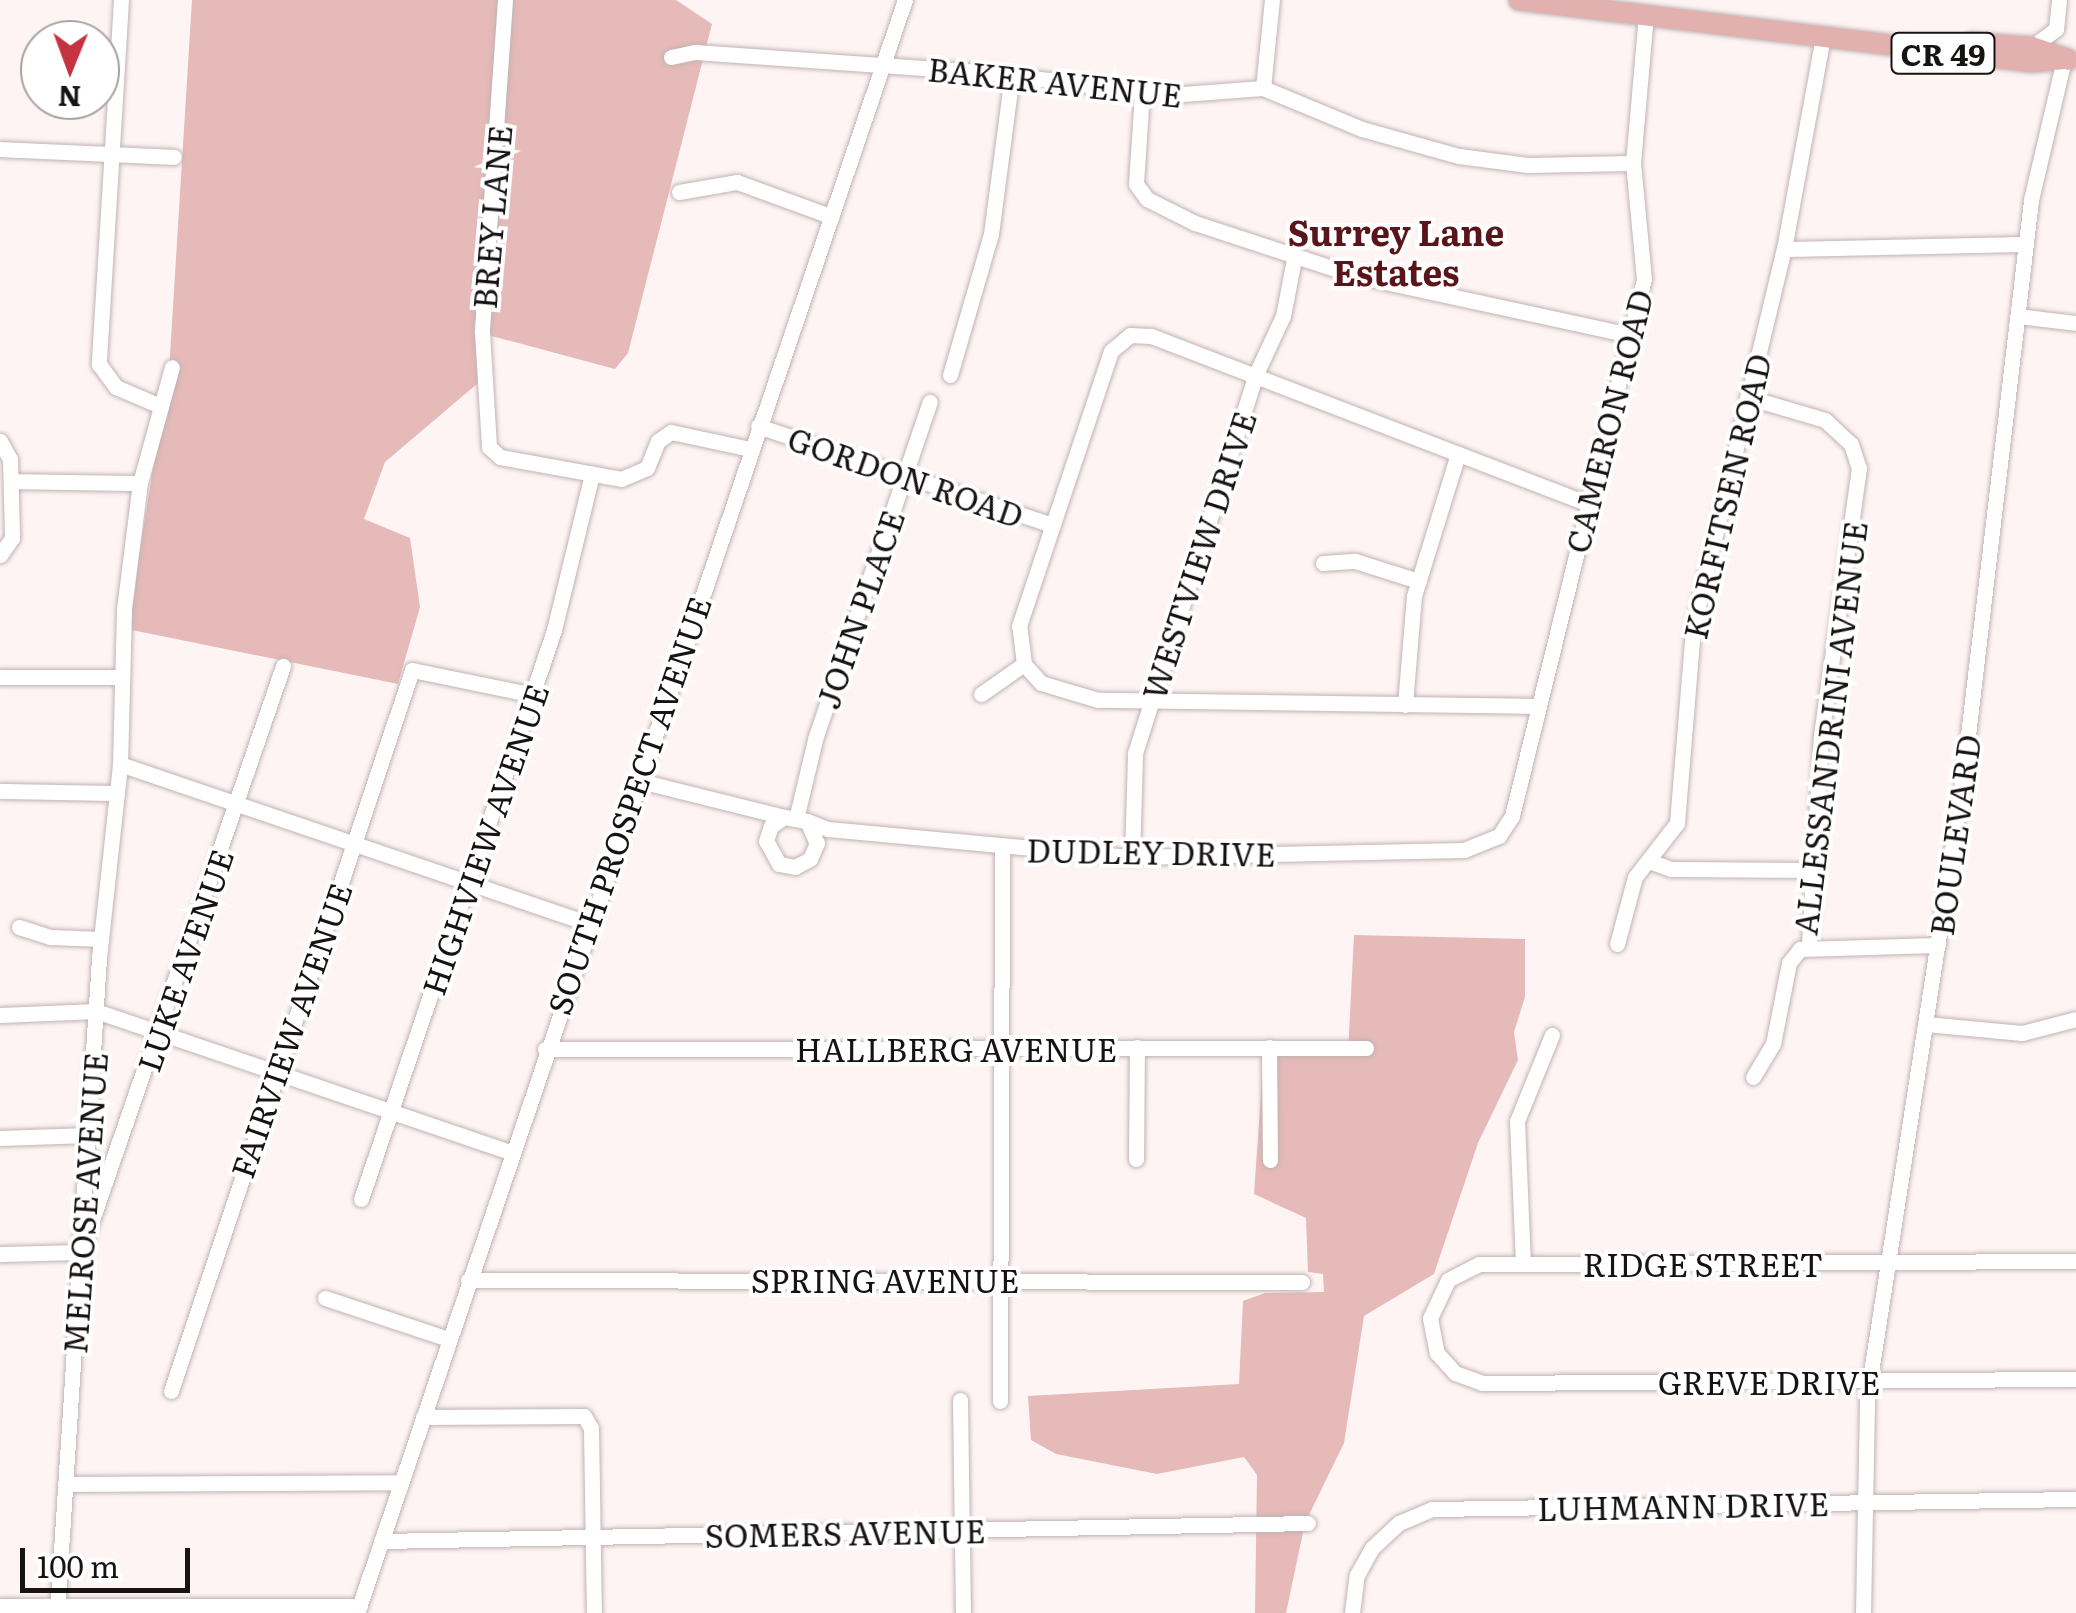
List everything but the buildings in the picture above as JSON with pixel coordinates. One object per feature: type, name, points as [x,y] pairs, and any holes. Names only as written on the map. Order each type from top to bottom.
[{"type":"main road","name":"CR 49","points":[[1519,0],[2046,64],[2070,60]]},
{"type":"main road","name":"CR 49","points":[[1823,36],[2032,47],[2070,60]]},
{"type":"street","points":[[121,0],[99,364],[108,381],[158,405]]},
{"type":"street","name":"BREY LANE","points":[[505,0],[482,332],[484,434],[500,457],[592,474]]},
{"type":"street","name":"SOUTH PROSPECT AVENUE","points":[[358,1610],[636,780],[904,0]]},
{"type":"street","points":[[1263,88],[1272,0]]},
{"type":"street","points":[[2032,47],[2056,29],[2059,0]]},
{"type":"street","points":[[2068,0],[2076,10]]},
{"type":"street","name":"CAMERON ROAD","points":[[1496,839],[1512,816],[1626,334],[1644,279],[1633,163],[1646,15]]},
{"type":"street","name":"KORFITSEN ROAD","points":[[1616,944],[1635,877],[1668,839],[1681,806],[1693,627],[1784,249],[1823,36]]},
{"type":"street","name":"BAKER AVENUE","points":[[671,57],[696,52],[883,65],[1012,75],[1142,93],[1263,88],[1362,129],[1459,156],[1527,166],[1633,163]]},
{"type":"street","name":"BOULEVARD","points":[[1863,1613],[1862,1504],[1870,1380],[1938,945],[2026,244],[2070,60]]},
{"type":"street","points":[[950,375],[992,234],[1012,75]]},
{"type":"street","points":[[1142,93],[1134,175],[1140,192],[1195,223],[1294,259],[1626,334]]},
{"type":"street","points":[[0,149],[174,157]]},
{"type":"street","points":[[679,192],[738,182],[830,216]]},
{"type":"street","points":[[1784,249],[2026,244]]},
{"type":"street","name":"WESTVIEW DRIVE","points":[[1132,856],[1131,776],[1150,704],[1255,376],[1283,316],[1294,259]]},
{"type":"street","points":[[2018,316],[2076,323]]},
{"type":"street","points":[[1539,706],[1150,704],[1064,694],[1041,684],[1024,664],[1019,626],[1111,351],[1130,335],[1151,336],[1588,503]]},
{"type":"street","points":[[172,367],[158,405],[140,483],[121,676],[120,764],[588,922]]},
{"type":"street","name":"ALLESSANDRINI AVENUE","points":[[1747,397],[1825,420],[1851,444],[1858,468],[1821,735],[1810,946],[1789,963],[1773,1044],[1754,1078]]},
{"type":"street","name":"JOHN PLACE","points":[[796,819],[816,736],[930,402]]},
{"type":"street","name":"GORDON ROAD","points":[[758,426],[1054,526]]},
{"type":"street","points":[[592,474],[622,479],[640,474],[658,441],[671,432],[750,449]]},
{"type":"street","points":[[0,442],[10,459],[12,538],[0,555]]},
{"type":"street","points":[[1405,705],[1405,655],[1418,580],[1458,454]]},
{"type":"street","name":"HIGHVIEW AVENUE","points":[[361,1199],[534,695],[592,474]]},
{"type":"street","points":[[11,481],[140,483]]},
{"type":"street","points":[[1322,564],[1355,561],[1418,580]]},
{"type":"street","points":[[981,694],[1024,664]]},
{"type":"street","name":"LUKE AVENUE","points":[[81,1252],[160,1033],[283,666]]},
{"type":"street","name":"FAIRVIEW AVENUE","points":[[171,1391],[274,1072],[412,670],[534,695]]},
{"type":"street","points":[[0,677],[121,676]]},
{"type":"street","name":"MELROSE AVENUE","points":[[57,1610],[101,939],[120,764]]},
{"type":"street","name":"DUDLEY DRIVE","points":[[636,780],[796,819],[1002,848],[1132,856],[1464,850],[1496,839]]},
{"type":"street","points":[[0,792],[117,793]]},
{"type":"street","points":[[1000,1401],[1002,848]]},
{"type":"street","points":[[1649,861],[1671,869],[1815,870]]},
{"type":"street","points":[[19,928],[50,937],[101,939]]},
{"type":"street","points":[[1810,946],[1938,945]]},
{"type":"street","points":[[0,1016],[96,1012],[511,1152]]},
{"type":"street","points":[[1926,1024],[2010,1034],[2076,1019]]},
{"type":"street","points":[[1523,1264],[1517,1121],[1552,1034]]},
{"type":"street","points":[[1269,1047],[1270,1160]]},
{"type":"street","points":[[1136,1159],[1137,1048]]},
{"type":"street","name":"HALLBERG AVENUE","points":[[546,1049],[1366,1048]]},
{"type":"street","points":[[0,1138],[88,1134]]},
{"type":"street","points":[[0,1254],[81,1252]]},
{"type":"street","name":"RIDGE STREET","points":[[1464,1377],[1437,1353],[1430,1328],[1435,1299],[1462,1270],[1523,1264],[2076,1261]]},
{"type":"street","name":"SPRING AVENUE","points":[[468,1280],[1302,1282]]},
{"type":"street","points":[[324,1298],[448,1339]]},
{"type":"street","name":"GREVE DRIVE","points":[[1464,1377],[1482,1382],[2076,1379]]},
{"type":"street","points":[[960,1400],[962,1613]]},
{"type":"street","points":[[424,1417],[584,1416],[590,1428],[594,1613]]},
{"type":"street","points":[[66,1484],[402,1482]]},
{"type":"street","name":"LUHMANN DRIVE","points":[[1352,1613],[1358,1574],[1372,1548],[1399,1523],[1432,1510],[2076,1499]]},
{"type":"street","name":"SOMERS AVENUE","points":[[382,1541],[1308,1523]]},
{"type":"street","points":[[0,1606],[57,1610],[358,1610]]},
{"type":"shaded area","points":[[192,0],[676,0],[712,24],[628,353],[615,369],[488,335],[484,378],[385,462],[364,519],[410,538],[420,607],[398,684],[127,629],[169,371]]},
{"type":"shaded area","points":[[1354,935],[1525,939],[1525,997],[1514,1032],[1518,1060],[1478,1143],[1434,1274],[1364,1316],[1344,1443],[1305,1523],[1286,1613],[1255,1613],[1257,1475],[1244,1457],[1157,1474],[1056,1454],[1031,1440],[1028,1396],[1239,1384],[1243,1301],[1265,1293],[1324,1292],[1323,1274],[1308,1272],[1306,1218],[1254,1194],[1264,1050],[1348,1054]]},
{"type":"district","name":"Surrey Lane Estates","points":[[1396,251]]}]
